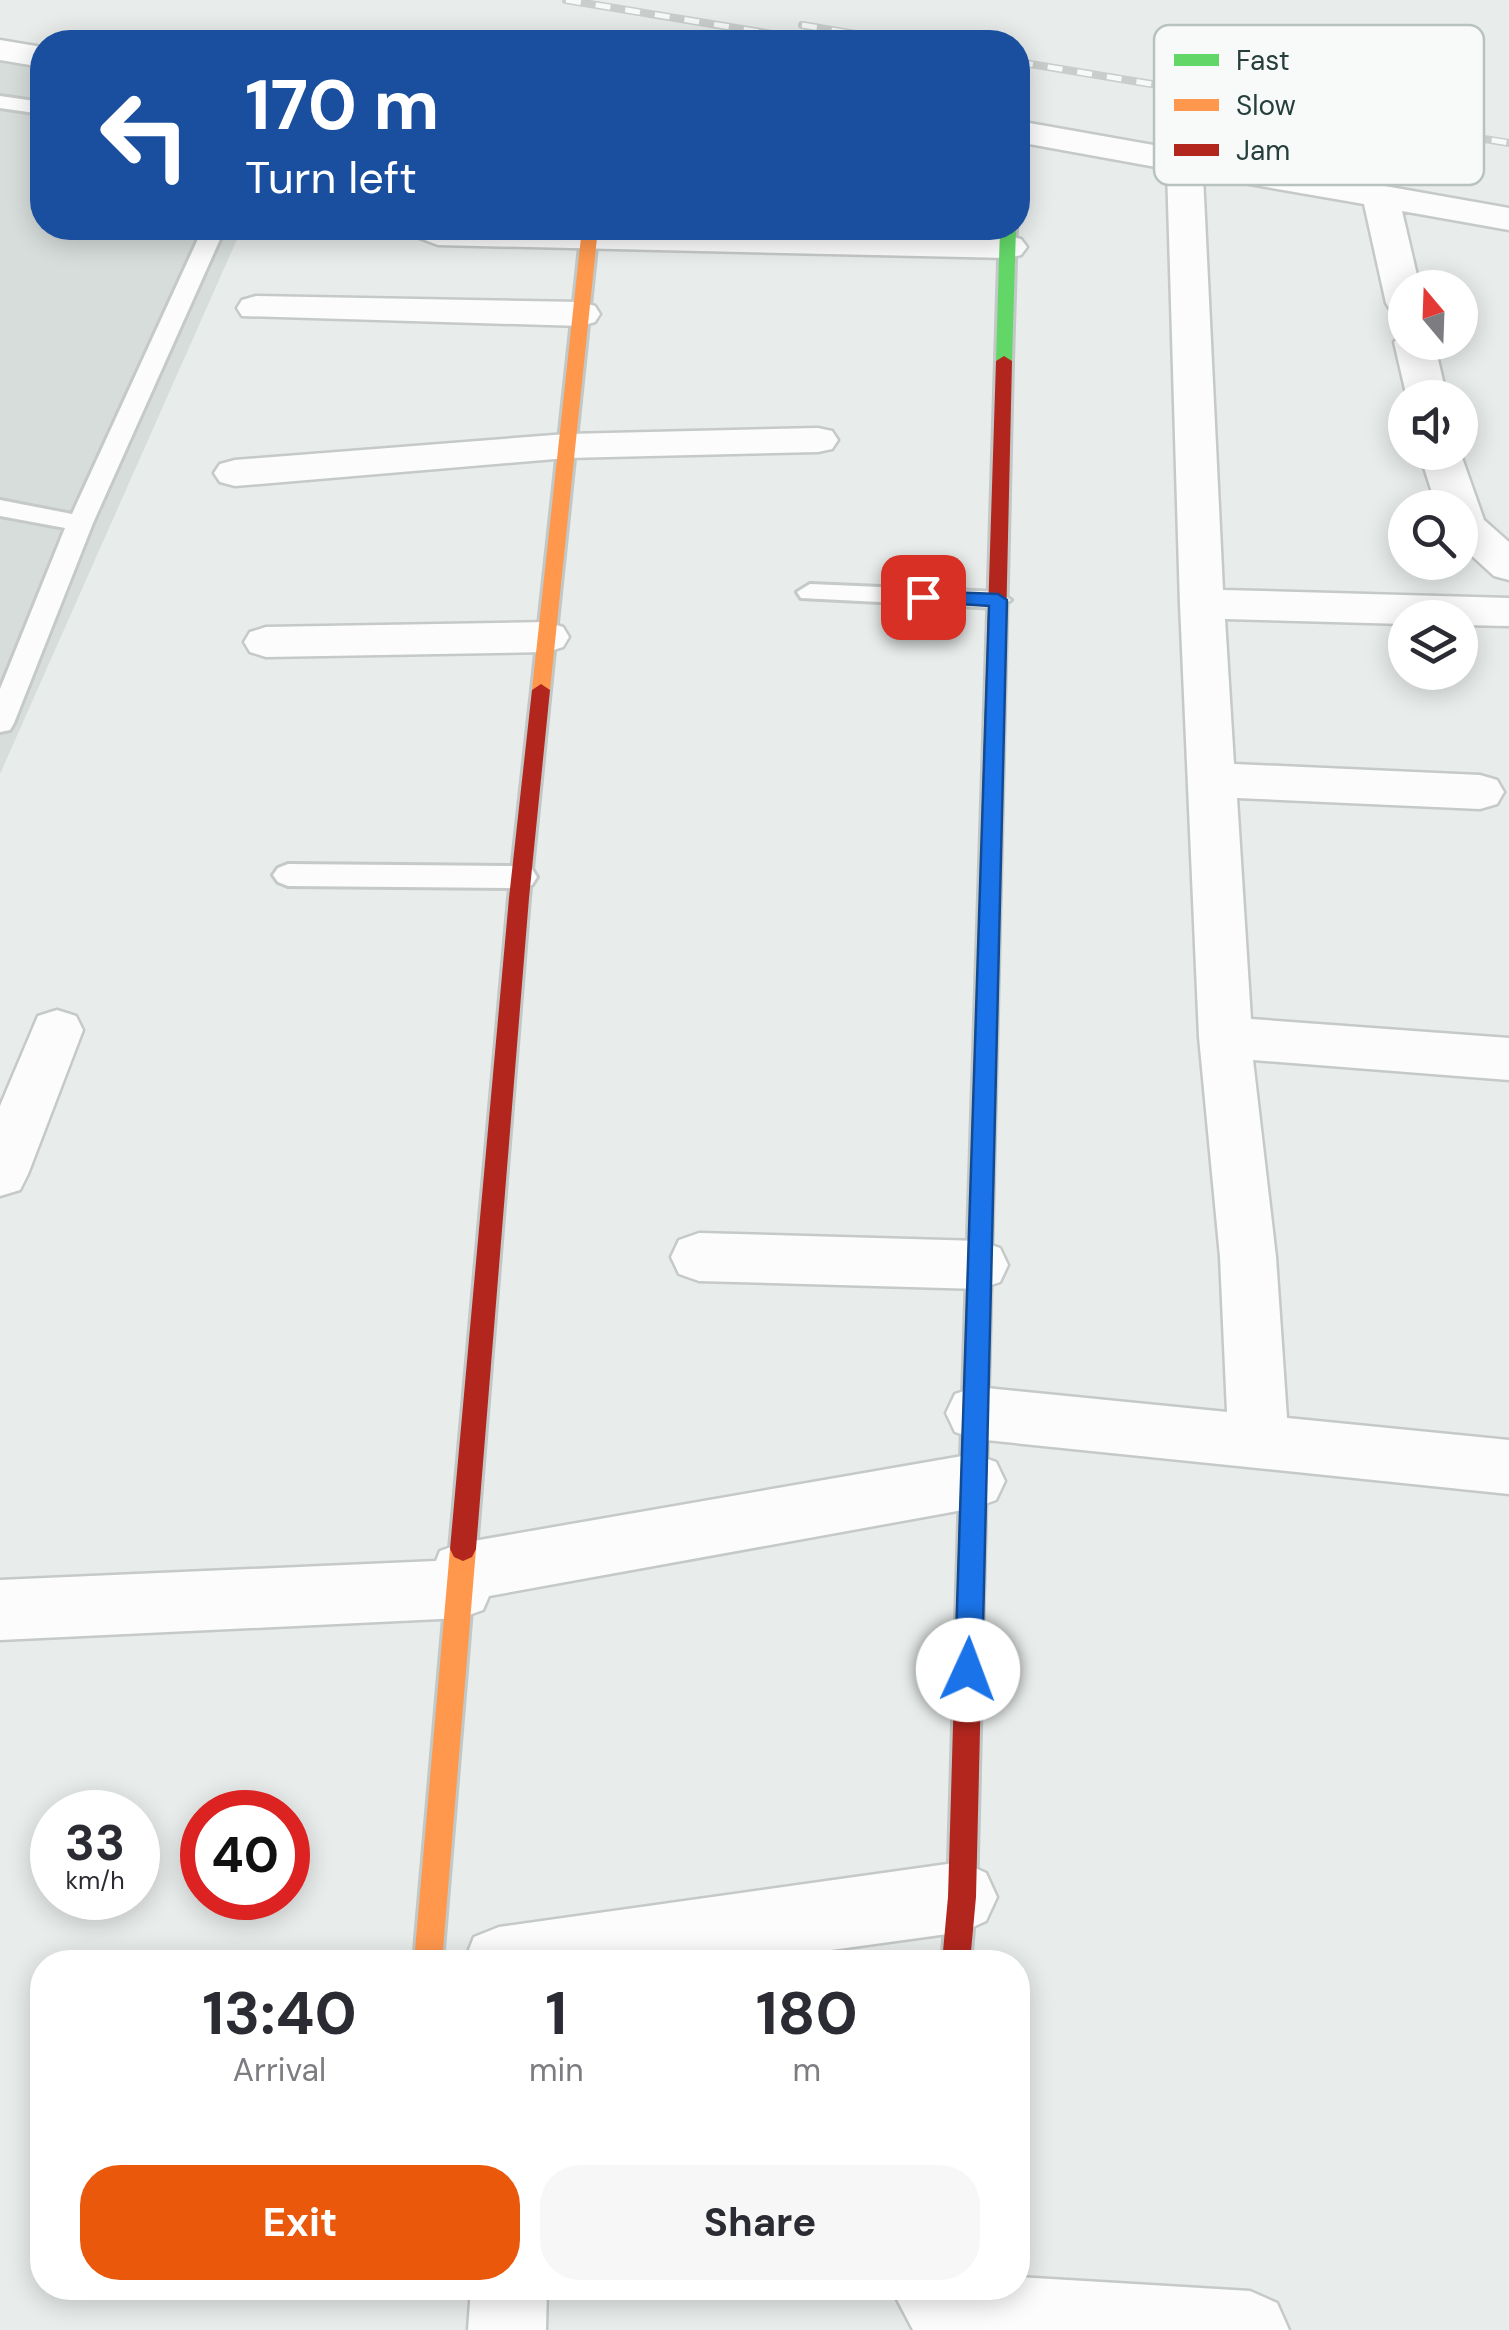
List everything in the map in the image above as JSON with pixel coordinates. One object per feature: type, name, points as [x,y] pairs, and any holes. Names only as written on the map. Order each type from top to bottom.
[{"type":"street","points":[[0,50],[30,55]]},
{"type":"street","points":[[1030,134],[1154,156]]},
{"type":"street","points":[[1186,185],[1202,604],[1225,1037],[1248,1257],[1259,1442]]},
{"type":"street","points":[[1310,185],[1509,219]]},
{"type":"street","points":[[1381,198],[1397,270]]},
{"type":"street","points":[[429,1950],[522,877],[589,240]]},
{"type":"street","points":[[673,1950],[959,1930],[1008,240]]},
{"type":"street","points":[[256,308],[581,314]]},
{"type":"street","points":[[235,472],[567,446],[818,440]]},
{"type":"street","points":[[1478,538],[1509,566]]},
{"type":"street","points":[[1202,604],[1509,612]]},
{"type":"street","points":[[266,642],[547,637]]},
{"type":"street","points":[[1213,780],[1480,792]]},
{"type":"street","points":[[0,1174],[57,1030]]},
{"type":"street","points":[[1225,1037],[1509,1059]]},
{"type":"street","points":[[699,1257],[980,1265]]},
{"type":"street","points":[[976,1413],[1509,1468]]},
{"type":"street","points":[[0,1610],[461,1580],[974,1480]]},
{"type":"street","points":[[507,2330],[508,2300]]},
{"type":"street","points":[[935,2300],[951,2310],[1250,2330]]},
{"type":"lane","points":[[0,102],[30,106]]},
{"type":"lane","points":[[0,722],[80,523],[209,240]]},
{"type":"lane","points":[[0,508],[80,523]]},
{"type":"lane","points":[[810,592],[998,600]]},
{"type":"lane","points":[[288,876],[522,877]]},
{"type":"shaded area","points":[[0,46],[30,50],[30,240],[237,240],[0,774]]},
{"type":"railway","points":[[566,0],[748,30]]},
{"type":"railway","points":[[802,25],[831,30]]},
{"type":"railway","points":[[1030,64],[1154,84]]},
{"type":"railway","points":[[1484,139],[1509,143]]},
{"type":"traffic: fast","points":[[1004,361],[1008,240]]},
{"type":"traffic: slow","points":[[541,690],[589,240]]},
{"type":"traffic: slow","points":[[972,1521],[992,802]]},
{"type":"traffic: slow","points":[[429,1950],[463,1549]]},
{"type":"traffic: jam","points":[[992,802],[1004,361]]},
{"type":"traffic: jam","points":[[463,1549],[519,898],[541,690]]},
{"type":"traffic: jam","points":[[957,1950],[962,1897],[972,1521]]},
{"type":"route","points":[[923,597],[998,600],[968,1670]]}]
